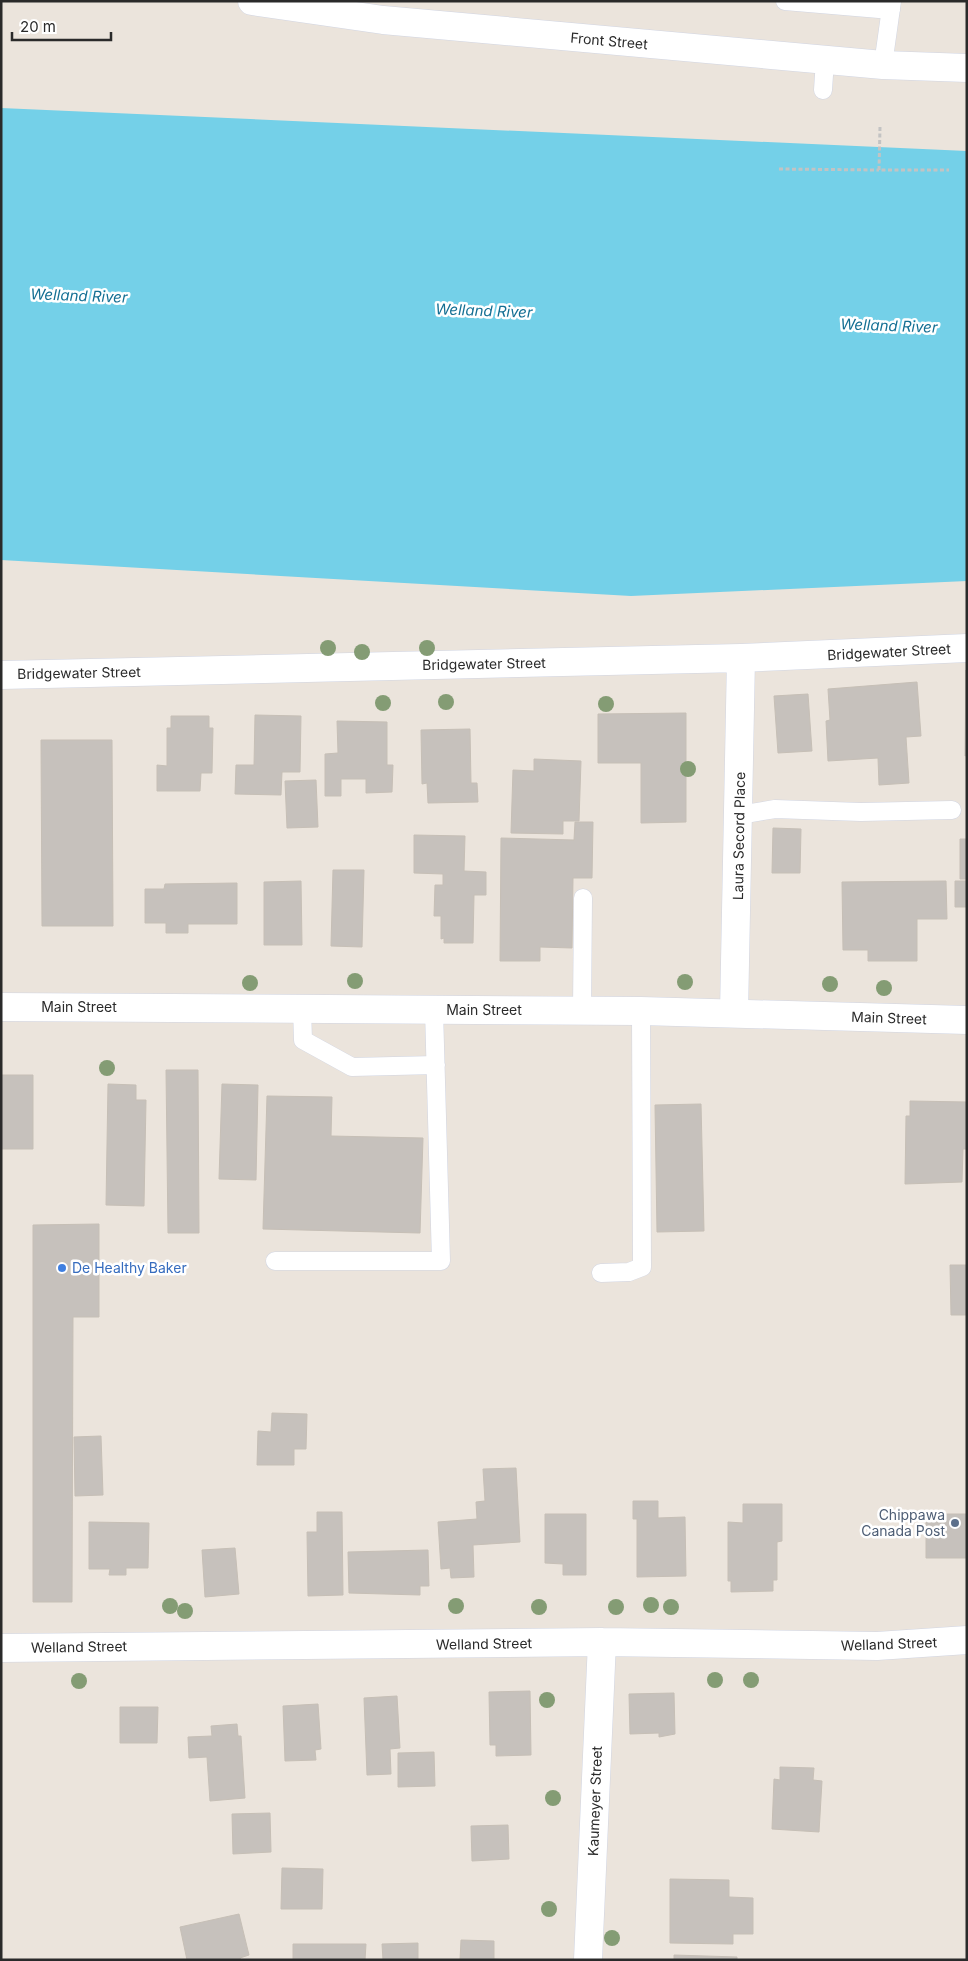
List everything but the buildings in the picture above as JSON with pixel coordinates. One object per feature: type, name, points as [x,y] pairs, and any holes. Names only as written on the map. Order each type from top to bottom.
[{"type":"street","name":"Front Street","points":[[252,1],[383,20],[884,65],[967,68]]},
{"type":"street","name":"Bridgewater Street","points":[[1,675],[741,658],[967,648]]},
{"type":"street","name":"Laura Secord Place","points":[[734,1013],[740,815],[741,658]]},
{"type":"street","name":"Main Street","points":[[1,1007],[641,1011],[967,1020]]},
{"type":"street","name":"Welland Street","points":[[1,1648],[602,1642],[877,1646],[967,1640]]},
{"type":"street","name":"Kaumeyer Street","points":[[588,1960],[602,1642]]},
{"type":"lane","points":[[785,1],[891,6],[884,65]]},
{"type":"lane","points":[[822,90],[825,60]]},
{"type":"lane","points":[[740,815],[775,809],[861,812],[952,810]]},
{"type":"lane","points":[[582,1011],[583,898]]},
{"type":"lane","points":[[302,1008],[303,1040],[352,1067],[436,1065]]},
{"type":"lane","points":[[274,1261],[441,1261],[434,1010]]},
{"type":"lane","points":[[601,1272],[629,1272],[642,1267],[641,1011]]},
{"type":"path","points":[[879,170],[880,127]]},
{"type":"path","points":[[779,170],[949,170]]},
{"type":"water","name":"Welland River","points":[[1,108],[967,151],[967,581],[631,596],[1,560]]},
{"type":"place","name":"De Healthy Baker","points":[[62,1268]]},
{"type":"place","name":"Chippawa Canada Post","points":[[955,1523]]}]
